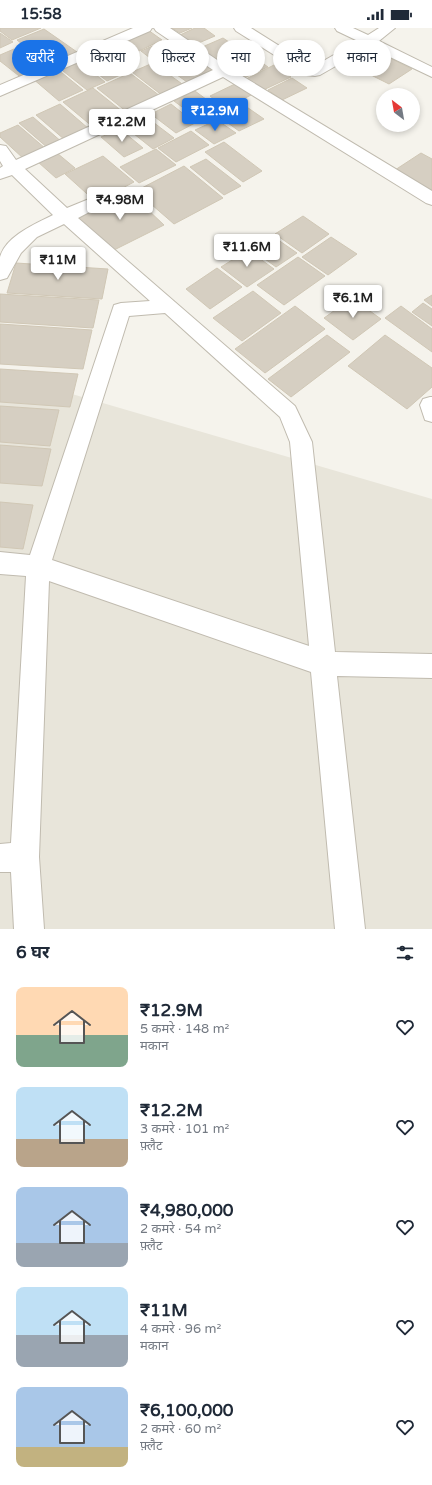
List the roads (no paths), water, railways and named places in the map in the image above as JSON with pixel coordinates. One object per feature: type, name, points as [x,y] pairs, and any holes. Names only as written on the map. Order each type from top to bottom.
[{"type":"street","points":[[0,91],[145,28]]},
{"type":"street","points":[[161,28],[217,67]]},
{"type":"street","points":[[241,28],[311,72],[319,71],[333,63]]},
{"type":"street","points":[[342,28],[367,40]]},
{"type":"street","points":[[370,40],[388,28]]},
{"type":"street","points":[[391,52],[432,73]]},
{"type":"street","points":[[7,170],[217,75]]},
{"type":"street","points":[[231,76],[432,199]]},
{"type":"street","points":[[0,150],[7,170],[65,216],[288,412],[301,442],[325,664],[350,929]]},
{"type":"street","points":[[0,273],[14,249],[31,233],[89,205]]},
{"type":"street","points":[[29,929],[12,858],[38,566],[121,310],[169,306]]},
{"type":"street","points":[[0,563],[38,566],[325,664],[432,666]]}]
